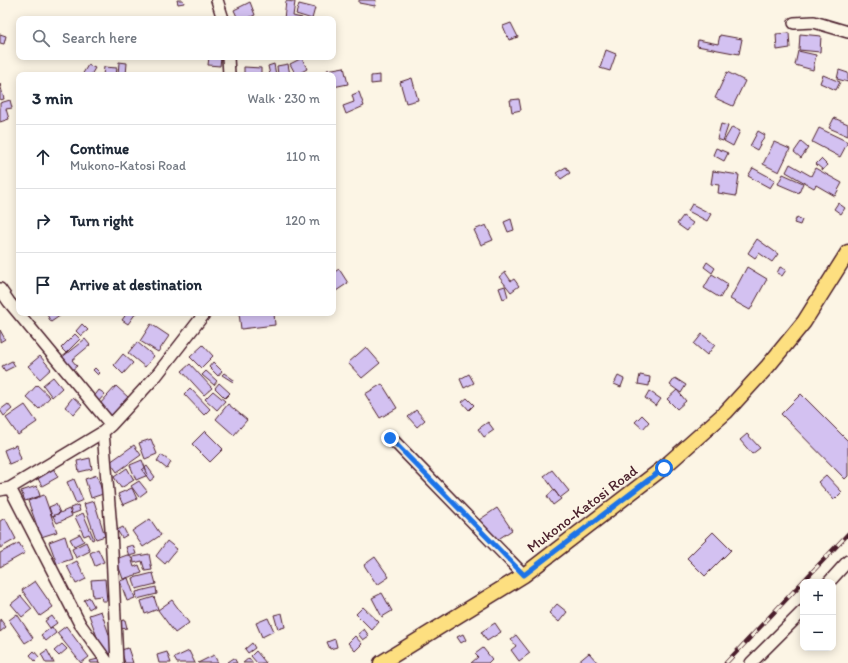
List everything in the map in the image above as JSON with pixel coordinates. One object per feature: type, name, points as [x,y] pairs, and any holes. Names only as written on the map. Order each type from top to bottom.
[{"type":"main road","name":"Mukono-Katosi Road","points":[[381,663],[524,575],[664,468],[726,412],[768,366],[804,322],[848,252]]},
{"type":"street","points":[[217,0],[222,16]]},
{"type":"street","points":[[794,23],[814,22],[848,32]]},
{"type":"street","points":[[228,60],[229,72]]},
{"type":"street","points":[[0,288],[16,311]]},
{"type":"street","points":[[20,316],[107,428],[116,663]]},
{"type":"street","points":[[108,663],[80,624],[5,489],[107,428],[156,376],[203,316]]},
{"type":"street","points":[[390,438],[524,575]]},
{"type":"street","points":[[832,579],[848,561]]},
{"type":"street","points":[[752,663],[800,614]]},
{"type":"building","points":[[177,0],[183,0],[184,3],[178,4]]},
{"type":"building","points":[[359,0],[376,0],[375,6],[359,3]]},
{"type":"building","points":[[286,1],[295,2],[293,16],[284,16]]},
{"type":"building","points":[[250,2],[255,15],[237,16],[234,10]]},
{"type":"building","points":[[299,4],[315,8],[313,16],[302,16],[296,14]]},
{"type":"building","points":[[511,23],[518,37],[509,40],[503,26]]},
{"type":"building","points":[[789,33],[790,48],[777,50],[776,34]]},
{"type":"building","points":[[0,34],[6,36],[4,44],[0,43]]},
{"type":"building","points":[[800,34],[821,36],[820,52],[799,50]]},
{"type":"building","points":[[720,35],[742,39],[739,54],[697,46],[698,40],[718,44]]},
{"type":"building","points":[[606,50],[616,54],[610,71],[600,68]]},
{"type":"building","points":[[798,51],[816,55],[813,70],[795,65]]},
{"type":"building","points":[[209,60],[221,60],[220,66],[208,65]]},
{"type":"building","points":[[298,60],[303,60],[307,69],[302,72],[294,72],[290,64]]},
{"type":"building","points":[[119,62],[127,63],[126,72],[118,72]]},
{"type":"building","points":[[274,64],[275,72],[269,72],[268,66]]},
{"type":"building","points":[[288,64],[289,72],[278,72],[277,66]]},
{"type":"building","points":[[88,65],[95,68],[93,72],[84,72]]},
{"type":"building","points":[[104,67],[117,68],[116,72],[103,72]]},
{"type":"building","points":[[244,67],[261,68],[261,72],[244,72]]},
{"type":"building","points":[[344,67],[348,84],[336,86],[336,72],[327,72],[327,70]]},
{"type":"building","points":[[839,70],[848,73],[848,82],[837,79]]},
{"type":"building","points":[[727,72],[745,81],[733,106],[715,98]]},
{"type":"building","points":[[380,75],[380,83],[371,84],[371,76]]},
{"type":"building","points":[[823,75],[840,82],[836,90],[820,83]]},
{"type":"building","points":[[412,78],[418,100],[406,103],[400,82]]},
{"type":"building","points":[[0,84],[4,99],[0,100]]},
{"type":"building","points":[[359,92],[364,106],[346,114],[343,106],[354,102],[352,95]]},
{"type":"building","points":[[519,99],[521,110],[512,112],[510,100]]},
{"type":"building","points":[[10,100],[12,108],[6,109],[9,119],[0,122],[0,103]]},
{"type":"building","points":[[834,118],[848,124],[848,136],[829,128]]},
{"type":"building","points":[[721,124],[728,126],[723,141],[717,139]]},
{"type":"building","points":[[732,127],[740,131],[733,146],[724,141]]},
{"type":"building","points":[[819,128],[848,142],[840,157],[812,142]]},
{"type":"building","points":[[758,131],[765,135],[757,150],[750,146]]},
{"type":"building","points":[[774,142],[790,149],[779,172],[763,164]]},
{"type":"building","points":[[801,142],[808,148],[801,158],[794,152]]},
{"type":"building","points":[[716,148],[728,153],[724,161],[713,155]]},
{"type":"building","points":[[821,159],[827,165],[823,170],[816,164]]},
{"type":"building","points":[[790,164],[811,176],[815,168],[842,183],[835,196],[816,185],[814,188],[786,172]]},
{"type":"building","points":[[566,167],[570,173],[561,179],[556,173]]},
{"type":"building","points":[[753,168],[775,180],[770,188],[748,176]]},
{"type":"building","points":[[713,171],[739,175],[736,196],[718,193],[719,185],[711,184]]},
{"type":"building","points":[[783,174],[803,183],[799,193],[778,184]]},
{"type":"building","points":[[838,203],[845,208],[841,214],[834,209]]},
{"type":"building","points":[[692,204],[711,214],[707,221],[688,211]]},
{"type":"building","points":[[683,216],[693,223],[687,231],[677,224]]},
{"type":"building","points":[[797,217],[802,220],[800,225],[794,223]]},
{"type":"building","points":[[511,219],[514,230],[508,232],[504,222]]},
{"type":"building","points":[[486,225],[493,240],[481,245],[474,230]]},
{"type":"building","points":[[757,239],[778,254],[772,262],[759,253],[755,258],[748,253]]},
{"type":"building","points":[[707,262],[715,268],[712,273],[704,267]]},
{"type":"building","points":[[747,267],[767,279],[750,310],[730,299]]},
{"type":"building","points":[[780,267],[786,270],[782,276],[777,273]]},
{"type":"building","points":[[339,269],[348,283],[336,291],[336,271]]},
{"type":"building","points":[[505,272],[511,281],[514,279],[519,286],[511,292],[499,277]]},
{"type":"building","points":[[712,274],[728,284],[720,298],[704,288]]},
{"type":"building","points":[[505,286],[508,297],[503,299],[499,288]]},
{"type":"building","points":[[48,316],[60,316],[51,322]]},
{"type":"building","points":[[125,316],[134,316],[128,324],[122,320]]},
{"type":"building","points":[[239,316],[274,316],[275,325],[241,329]]},
{"type":"building","points":[[82,324],[88,330],[81,336],[76,331]]},
{"type":"building","points":[[151,324],[169,336],[158,352],[140,341]]},
{"type":"building","points":[[0,330],[5,339],[0,342]]},
{"type":"building","points":[[75,334],[80,339],[66,353],[61,348]]},
{"type":"building","points":[[702,334],[715,345],[707,355],[694,344]]},
{"type":"building","points":[[85,339],[90,345],[72,360],[77,366],[71,371],[61,358]]},
{"type":"building","points":[[137,342],[154,356],[145,367],[128,353]]},
{"type":"building","points":[[203,345],[213,356],[201,368],[190,357]]},
{"type":"building","points":[[366,347],[380,363],[362,378],[348,363]]},
{"type":"building","points":[[123,354],[133,363],[123,374],[114,365]]},
{"type":"building","points":[[40,356],[51,369],[40,379],[28,366]]},
{"type":"building","points":[[12,361],[15,366],[5,371],[2,366]]},
{"type":"building","points":[[213,362],[222,371],[218,376],[209,367]]},
{"type":"building","points":[[190,364],[212,388],[204,395],[182,371]]},
{"type":"building","points":[[95,368],[100,373],[98,375],[93,370]]},
{"type":"building","points":[[206,371],[217,381],[214,385],[202,375]]},
{"type":"building","points":[[224,373],[234,380],[233,382],[222,375]]},
{"type":"building","points":[[469,374],[474,383],[464,388],[460,379]]},
{"type":"building","points":[[640,375],[650,377],[649,386],[638,384]]},
{"type":"building","points":[[618,376],[624,379],[621,387],[614,384]]},
{"type":"building","points":[[53,377],[62,388],[52,397],[43,385]]},
{"type":"building","points":[[675,378],[686,385],[681,393],[670,385]]},
{"type":"building","points":[[219,383],[230,393],[225,398],[215,388]]},
{"type":"building","points":[[382,384],[397,408],[380,418],[365,394]]},
{"type":"building","points":[[37,385],[50,397],[39,409],[26,397]]},
{"type":"building","points":[[116,386],[129,398],[112,417],[99,405]]},
{"type":"building","points":[[190,388],[210,409],[204,415],[184,394]]},
{"type":"building","points":[[99,390],[105,394],[98,402],[93,398]]},
{"type":"building","points":[[677,390],[686,401],[677,409],[667,399]]},
{"type":"building","points":[[213,391],[225,401],[217,410],[205,399]]},
{"type":"building","points":[[649,391],[661,399],[656,406],[645,398]]},
{"type":"building","points":[[801,394],[848,441],[848,476],[845,479],[781,414]]},
{"type":"building","points":[[73,397],[82,405],[74,414],[65,407]]},
{"type":"building","points":[[467,398],[474,405],[469,410],[462,402]]},
{"type":"building","points":[[8,404],[12,409],[4,416],[0,410]]},
{"type":"building","points":[[228,404],[247,420],[234,435],[216,419]]},
{"type":"building","points":[[25,405],[37,422],[18,435],[6,418]]},
{"type":"building","points":[[416,410],[425,420],[417,427],[408,417]]},
{"type":"building","points":[[642,415],[649,422],[643,429],[635,422]]},
{"type":"building","points":[[488,422],[494,430],[484,437],[478,429]]},
{"type":"building","points":[[205,431],[223,449],[210,462],[192,444]]},
{"type":"building","points":[[747,434],[760,448],[752,454],[740,440]]},
{"type":"building","points":[[151,439],[157,454],[145,459],[139,443]]},
{"type":"building","points":[[16,445],[21,459],[9,464],[4,450]]},
{"type":"building","points":[[134,445],[141,455],[117,472],[110,462]]},
{"type":"building","points":[[161,455],[171,462],[167,469],[157,461]]},
{"type":"building","points":[[90,458],[92,469],[79,472],[77,461]]},
{"type":"building","points":[[142,460],[148,475],[136,480],[130,465]]},
{"type":"building","points":[[147,466],[155,477],[150,481],[142,470]]},
{"type":"building","points":[[53,468],[58,477],[42,486],[37,477]]},
{"type":"building","points":[[127,468],[134,480],[121,488],[114,477]]},
{"type":"building","points":[[552,470],[569,491],[560,498],[544,476]]},
{"type":"building","points":[[97,475],[103,494],[91,498],[85,479]]},
{"type":"building","points":[[826,475],[842,492],[834,500],[818,482]]},
{"type":"building","points":[[74,479],[83,500],[76,503],[67,482]]},
{"type":"building","points":[[139,481],[147,491],[139,497],[131,486]]},
{"type":"building","points":[[37,486],[40,496],[25,501],[21,491]]},
{"type":"building","points":[[132,488],[137,499],[123,505],[118,494]]},
{"type":"building","points":[[554,490],[561,499],[553,505],[547,496]]},
{"type":"building","points":[[44,495],[57,532],[41,537],[28,501]]},
{"type":"building","points":[[94,501],[105,536],[96,539],[84,504]]},
{"type":"building","points":[[56,504],[60,513],[52,516],[49,507]]},
{"type":"building","points":[[78,505],[80,511],[72,514],[70,508]]},
{"type":"building","points":[[497,508],[512,530],[494,542],[479,520]]},
{"type":"building","points":[[69,509],[72,516],[57,523],[53,516]]},
{"type":"building","points":[[83,513],[94,539],[92,540],[89,534],[84,536],[75,517]]},
{"type":"building","points":[[5,518],[16,539],[0,548],[0,521]]},
{"type":"building","points":[[150,519],[161,535],[143,547],[132,531]]},
{"type":"building","points":[[123,527],[127,535],[122,538],[117,530]]},
{"type":"building","points":[[713,532],[731,550],[705,576],[687,558]]},
{"type":"building","points":[[80,534],[84,541],[74,546],[70,539]]},
{"type":"building","points":[[65,536],[72,559],[57,564],[49,542]]},
{"type":"building","points":[[167,541],[177,549],[165,564],[156,556]]},
{"type":"building","points":[[86,542],[90,551],[76,558],[72,549]]},
{"type":"building","points":[[19,543],[25,553],[0,567],[0,553]]},
{"type":"building","points":[[133,545],[136,554],[129,556],[126,547]]},
{"type":"building","points":[[98,549],[104,562],[95,566],[90,553]]},
{"type":"building","points":[[130,554],[134,567],[139,565],[142,573],[123,579],[116,559]]},
{"type":"building","points":[[149,554],[152,570],[145,571],[142,561],[134,563],[133,557]]},
{"type":"building","points":[[375,557],[389,577],[377,585],[364,565]]},
{"type":"building","points":[[77,561],[86,579],[76,584],[67,566]]},
{"type":"building","points":[[153,573],[156,584],[136,589],[133,578]]},
{"type":"building","points":[[128,578],[135,598],[127,601],[120,581]]},
{"type":"building","points":[[105,579],[107,601],[102,601],[101,596],[93,597],[91,580]]},
{"type":"building","points":[[35,581],[53,607],[40,616],[22,590]]},
{"type":"building","points":[[156,587],[157,594],[137,599],[136,592]]},
{"type":"building","points":[[382,593],[392,611],[382,617],[372,598]]},
{"type":"building","points":[[21,596],[32,609],[22,617],[11,604]]},
{"type":"building","points":[[89,597],[94,606],[89,609],[84,600]]},
{"type":"building","points":[[154,597],[158,609],[145,614],[141,601]]},
{"type":"building","points":[[172,600],[189,623],[175,633],[158,610]]},
{"type":"building","points":[[557,604],[567,612],[559,622],[549,613]]},
{"type":"building","points":[[363,607],[379,622],[372,630],[356,614]]},
{"type":"building","points":[[101,611],[115,652],[104,656],[89,615]]},
{"type":"building","points":[[282,613],[285,627],[278,629],[274,615]]},
{"type":"building","points":[[17,614],[33,638],[25,643],[9,620]]},
{"type":"building","points":[[52,616],[57,623],[50,628],[45,621]]},
{"type":"building","points":[[268,618],[274,631],[262,637],[256,623]]},
{"type":"building","points":[[0,619],[6,627],[0,632]]},
{"type":"building","points":[[125,620],[127,628],[121,629],[119,621]]},
{"type":"building","points":[[495,623],[501,632],[487,641],[481,632]]},
{"type":"building","points":[[66,626],[89,657],[81,663],[57,633]]},
{"type":"building","points":[[52,627],[56,633],[46,641],[41,635]]},
{"type":"building","points":[[364,629],[369,636],[363,640],[358,634]]},
{"type":"building","points":[[463,634],[466,640],[461,643],[457,637]]},
{"type":"building","points":[[516,635],[530,653],[519,661],[511,650],[516,646],[511,639]]},
{"type":"building","points":[[355,636],[362,644],[355,651],[348,643]]},
{"type":"building","points":[[335,639],[337,647],[330,649],[327,642]]},
{"type":"building","points":[[252,643],[255,648],[248,653],[245,649]]},
{"type":"building","points":[[62,644],[67,649],[59,656],[54,651]]},
{"type":"building","points":[[128,648],[133,663],[125,663],[121,650]]},
{"type":"building","points":[[483,648],[492,659],[488,663],[471,663],[478,657],[475,654]]},
{"type":"building","points":[[47,650],[54,663],[46,663],[41,654]]},
{"type":"building","points":[[34,651],[39,657],[35,661],[30,655]]},
{"type":"building","points":[[189,651],[195,663],[177,663],[174,658]]},
{"type":"building","points":[[256,651],[266,663],[257,663],[251,656]]},
{"type":"building","points":[[167,652],[171,663],[159,663],[157,655]]},
{"type":"building","points":[[589,653],[598,663],[577,663]]},
{"type":"building","points":[[214,655],[218,663],[198,663]]},
{"type":"building","points":[[234,658],[237,663],[228,663],[228,662]]},
{"type":"building","points":[[249,658],[253,663],[243,663]]},
{"type":"building","points":[[98,659],[99,663],[91,663],[90,661]]},
{"type":"railway","points":[[726,663],[848,534]]},
{"type":"route","points":[[390,438],[524,575],[664,468]]}]
